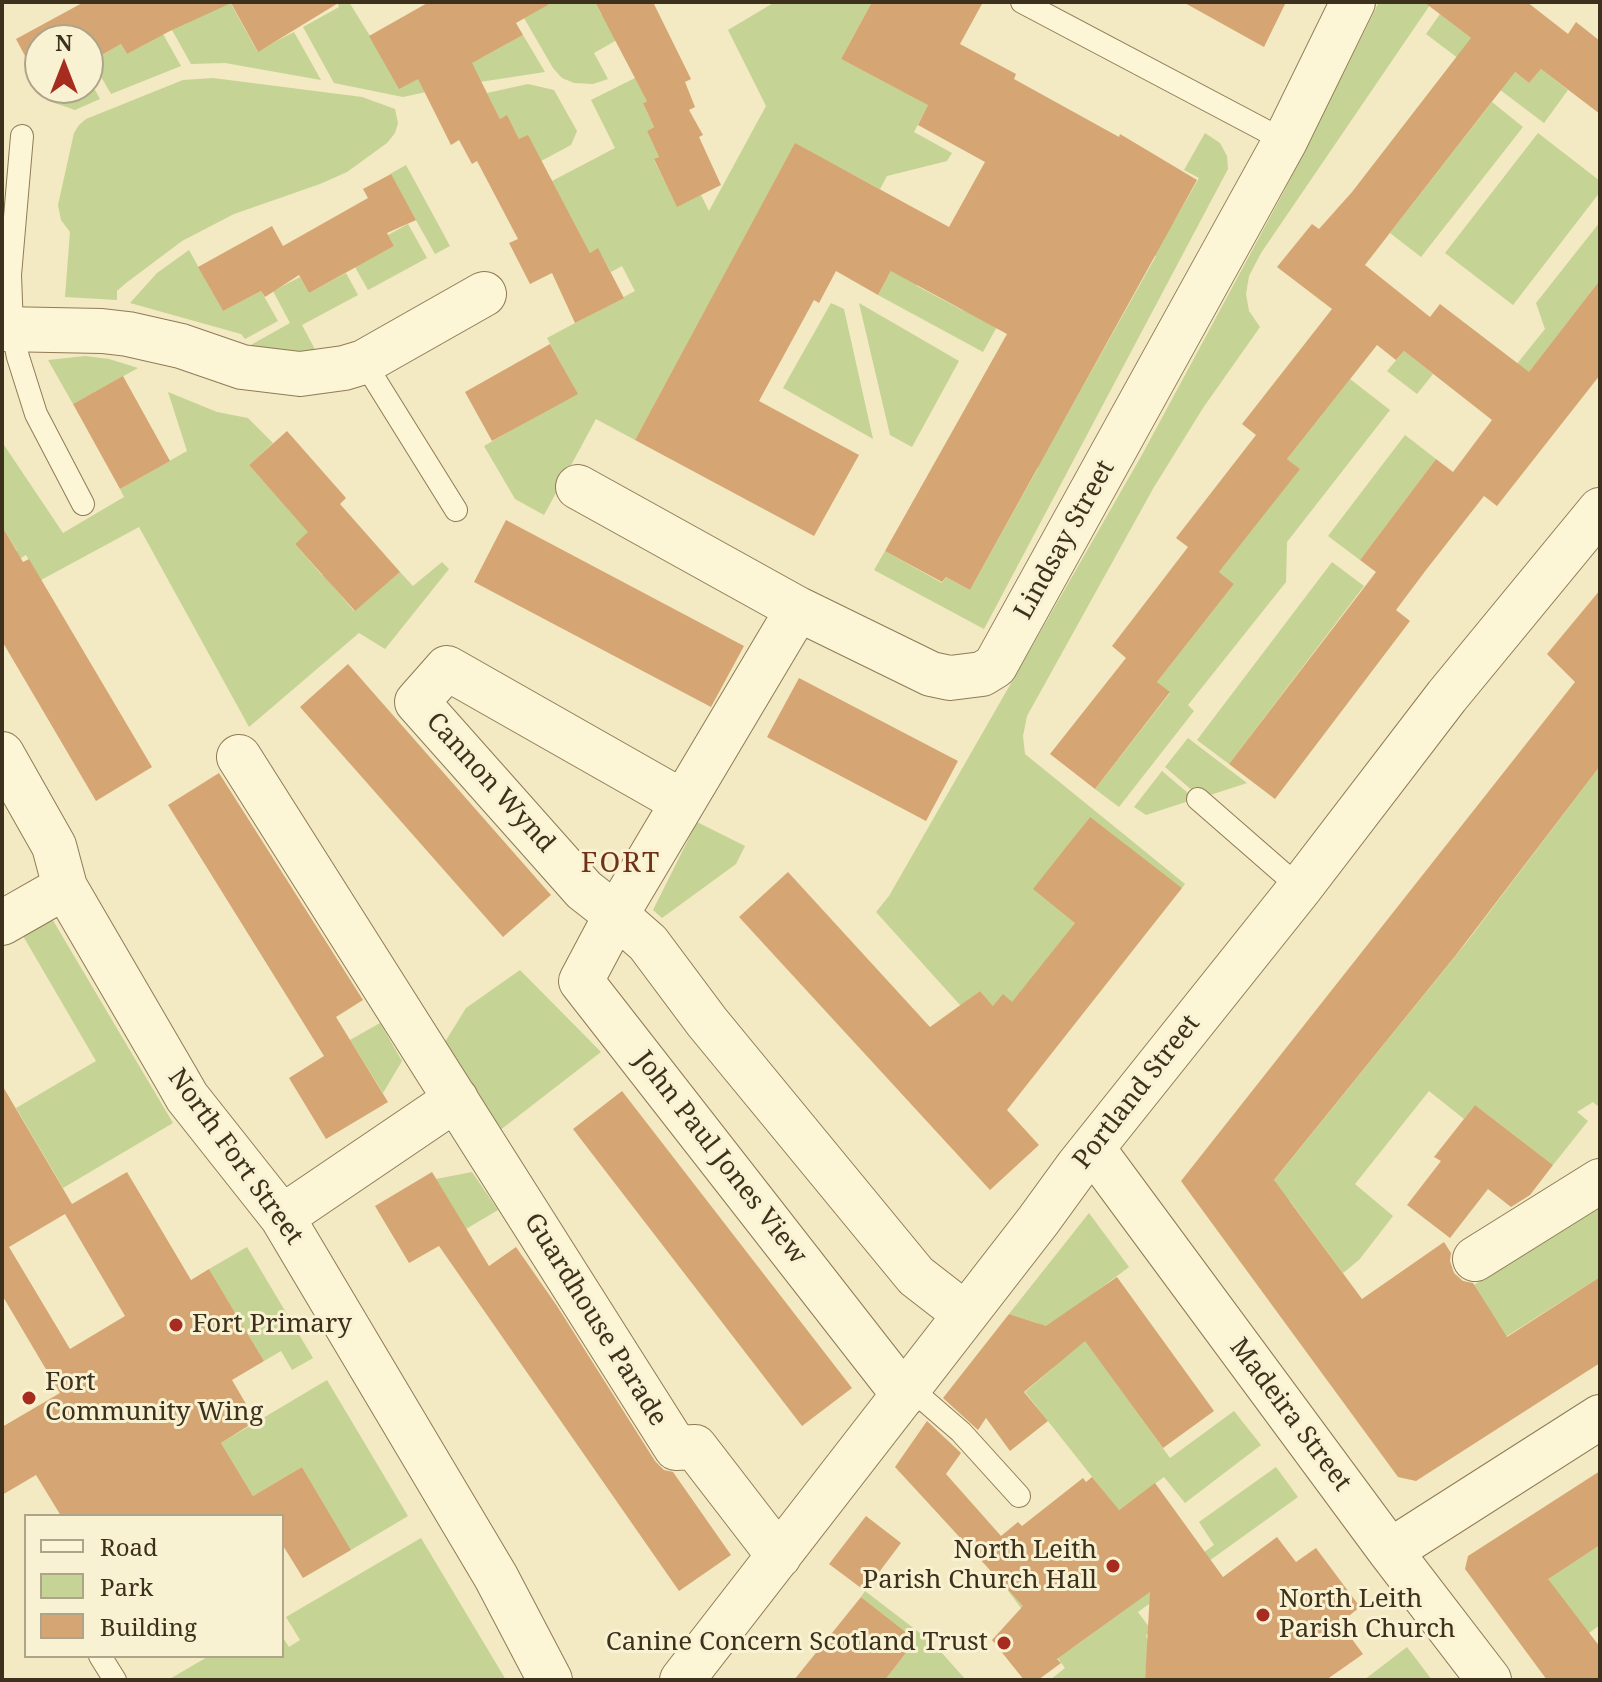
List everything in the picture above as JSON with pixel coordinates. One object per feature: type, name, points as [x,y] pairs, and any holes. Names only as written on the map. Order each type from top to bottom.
[{"type":"street","name":"Lindsay Street","points":[[578,487],[798,609],[931,674],[966,677],[982,674],[995,666],[1285,141],[1353,2]]},
{"type":"street","points":[[7,328],[128,334],[181,346],[242,367],[279,373],[323,372],[364,362],[484,294]]},
{"type":"street","name":"Portland Street","points":[[682,1680],[1447,696],[1599,512]]},
{"type":"street","name":"John Paul Jones View","points":[[798,609],[681,801],[581,981],[906,1391]]},
{"type":"street","name":"Cannon Wynd","points":[[616,915],[584,890],[417,702],[447,668],[681,801]]},
{"type":"street","name":"North Fort Street","points":[[2,754],[54,846],[65,887],[187,1097],[282,1217],[496,1577],[550,1680]]},
{"type":"street","name":"Guardhouse Parade","points":[[239,757],[676,1448],[695,1447],[779,1556]]},
{"type":"street","points":[[2,923],[65,887]]},
{"type":"street","points":[[616,915],[648,943],[707,1022],[916,1276],[965,1314]]},
{"type":"street","points":[[282,1217],[456,1099]]},
{"type":"street","name":"Madeira Street","points":[[1093,1149],[1489,1680]]},
{"type":"street","points":[[1475,1259],[1600,1181]]},
{"type":"street","points":[[1390,1551],[1600,1417]]},
{"type":"lane","points":[[1022,2],[1285,141]]},
{"type":"lane","points":[[22,136],[7,328],[36,414],[83,504]]},
{"type":"lane","points":[[364,362],[456,510]]},
{"type":"lane","points":[[1198,799],[1300,888]]},
{"type":"lane","points":[[906,1391],[961,1432],[1019,1496]]},
{"type":"lane","points":[[101,1658],[115,1680]]},
{"type":"green space","points":[[230,2],[257,51],[294,32],[321,80],[225,63],[191,64],[172,30]]},
{"type":"green space","points":[[337,2],[349,2],[370,36],[437,68],[426,92],[403,97],[334,83],[303,27],[339,7]]},
{"type":"green space","points":[[552,2],[595,2],[601,14],[622,37],[594,53],[608,79],[593,84],[574,83],[562,78],[553,68],[524,18]]},
{"type":"green space","points":[[775,2],[872,2],[841,59],[906,93],[933,96],[914,132],[952,153],[947,161],[887,176],[880,189],[795,144],[635,440],[596,419],[544,515],[515,499],[484,446],[577,393],[547,338],[635,291],[622,266],[611,272],[598,249],[590,253],[552,181],[615,148],[591,100],[637,77],[648,100],[643,103],[654,127],[647,131],[659,157],[654,160],[677,206],[701,195],[709,211],[766,106],[728,30]]},
{"type":"green space","points":[[1379,2],[1432,2],[1261,253],[1249,276],[1246,294],[1249,311],[1260,327],[1203,408],[1154,487],[1027,716],[1023,736],[1025,754],[1185,884],[1182,888],[1089,818],[1074,838],[1104,862],[1075,923],[1013,1002],[993,1006],[980,991],[969,999],[993,1032],[988,1036],[876,912],[889,896],[1143,453],[1282,195]]},
{"type":"green space","points":[[1440,14],[1529,83],[1541,69],[1568,90],[1544,123],[1426,34]]},
{"type":"green space","points":[[163,34],[181,66],[111,94],[104,82],[104,54],[121,44],[127,54]]},
{"type":"green space","points":[[468,34],[481,58],[523,35],[545,72],[473,83]]},
{"type":"green space","points":[[213,78],[362,97],[395,109],[398,123],[387,143],[347,172],[234,214],[182,241],[117,291],[117,300],[65,297],[70,232],[61,220],[58,205],[74,133],[79,125],[86,119],[183,80]]},
{"type":"green space","points":[[528,84],[554,90],[577,131],[571,145],[541,161],[519,139],[507,116],[500,119],[487,93]]},
{"type":"green space","points":[[1492,102],[1523,127],[1421,257],[1390,233]]},
{"type":"green space","points":[[58,104],[89,104],[75,110]]},
{"type":"green space","points":[[1205,133],[1220,143],[1227,156],[1228,169],[984,629],[874,570],[885,551],[942,583],[946,577],[970,590],[1038,468],[957,423],[1059,429],[1156,256],[1077,212],[1147,208],[1173,223],[1199,178],[1184,170]]},
{"type":"green space","points":[[1538,133],[1600,181],[1600,192],[1513,305],[1445,253]]},
{"type":"green space","points":[[406,165],[450,246],[435,254],[390,174]]},
{"type":"green space","points":[[1600,222],[1600,280],[1521,383],[1516,365],[1545,329],[1536,303]]},
{"type":"green space","points":[[408,224],[427,258],[368,290],[355,267],[394,246],[388,235]]},
{"type":"green space","points":[[189,250],[223,311],[261,291],[278,321],[245,339],[241,334],[130,303],[157,273]]},
{"type":"green space","points":[[899,257],[917,286],[967,312],[975,298],[1004,314],[983,352],[878,295]]},
{"type":"green space","points":[[346,273],[358,295],[302,325],[319,357],[249,346],[290,323],[273,291],[300,277],[309,293]]},
{"type":"green space","points":[[831,303],[844,309],[873,439],[783,388]]},
{"type":"green space","points":[[859,303],[959,361],[912,447],[890,435]]},
{"type":"green space","points":[[1404,351],[1433,374],[1417,394],[1387,371]]},
{"type":"green space","points":[[85,356],[138,368],[73,404],[48,360]]},
{"type":"green space","points":[[1350,379],[1390,410],[1287,542],[1286,582],[1188,705],[1194,711],[1119,807],[1095,789],[1170,693],[1157,682],[1234,584],[1219,572],[1299,469],[1287,459]]},
{"type":"green space","points":[[168,392],[217,412],[248,418],[273,443],[249,465],[309,532],[295,544],[322,575],[342,574],[331,584],[354,611],[400,572],[413,586],[442,562],[449,569],[385,649],[359,633],[249,727],[139,527],[41,580],[26,555],[2,569],[2,561],[17,551],[2,526],[2,442],[63,533],[124,497],[120,489],[187,451]]},
{"type":"green space","points":[[1405,435],[1436,459],[1360,560],[1328,536]]},
{"type":"green space","points":[[1332,562],[1364,586],[1229,764],[1197,740]]},
{"type":"green space","points":[[1188,738],[1247,783],[1201,798],[1165,767]]},
{"type":"green space","points":[[1600,766],[1600,1108],[1593,1102],[1577,1112],[1588,1121],[1553,1165],[1475,1105],[1464,1119],[1429,1091],[1355,1184],[1393,1216],[1359,1260],[1343,1273],[1290,1201],[1281,1200],[1271,1184],[1466,943]]},
{"type":"green space","points":[[1162,771],[1195,799],[1146,815],[1134,807]]},
{"type":"green space","points":[[697,822],[745,846],[736,864],[662,918],[653,910]]},
{"type":"green space","points":[[48,912],[173,1123],[63,1188],[16,1108],[96,1061],[19,929]]},
{"type":"green space","points":[[520,970],[601,1052],[499,1131],[445,1042],[466,1008]]},
{"type":"green space","points":[[380,1023],[402,1061],[383,1093],[350,1040]]},
{"type":"green space","points":[[472,1172],[498,1210],[466,1229],[436,1179]]},
{"type":"green space","points":[[1600,1206],[1600,1277],[1422,1390],[1474,1285]]},
{"type":"green space","points":[[1089,1213],[1129,1267],[1066,1314],[1170,1458],[1234,1411],[1261,1445],[1185,1503],[1164,1477],[1021,1581],[1071,1649],[1214,1545],[1199,1522],[1276,1467],[1298,1497],[1138,1612],[1152,1631],[1146,1635],[1145,1680],[1050,1680],[1065,1668],[1004,1585],[1112,1502],[1025,1392],[1053,1368],[1037,1323],[1009,1314]]},
{"type":"green space","points":[[247,1247],[313,1358],[292,1370],[281,1351],[264,1361],[209,1269]]},
{"type":"green space","points":[[327,1380],[408,1516],[351,1550],[302,1467],[253,1496],[221,1443]]},
{"type":"green space","points":[[421,1538],[506,1680],[168,1680],[206,1658],[284,1658],[284,1639],[289,1647],[300,1640],[286,1617]]},
{"type":"green space","points":[[1600,1545],[1600,1625],[1589,1633],[1540,1583]]},
{"type":"green space","points":[[865,1591],[933,1643],[966,1680],[885,1680],[916,1640],[861,1597]]},
{"type":"green space","points":[[1407,1647],[1432,1680],[1364,1680]]},
{"type":"building","points":[[84,2],[340,2],[258,52],[231,3],[127,54],[121,44],[104,54],[104,24],[44,24]]},
{"type":"building","points":[[429,2],[553,2],[516,23],[523,35],[472,63],[500,119],[507,115],[519,139],[528,135],[590,253],[598,248],[624,298],[575,323],[552,273],[530,284],[509,243],[518,239],[477,161],[472,164],[459,140],[451,145],[418,79],[399,89],[369,36]]},
{"type":"building","points":[[595,2],[653,2],[691,79],[685,82],[695,107],[689,110],[703,135],[699,137],[721,185],[677,207],[654,159],[659,157],[647,131],[654,127],[643,103],[647,101]]},
{"type":"building","points":[[872,2],[983,2],[960,44],[1016,74],[1014,79],[1119,137],[1120,134],[1197,180],[970,590],[946,577],[942,582],[885,551],[1007,334],[891,271],[878,295],[836,271],[819,303],[814,300],[759,401],[859,455],[814,536],[635,440],[795,143],[949,227],[985,162],[918,125],[928,105],[841,59]]},
{"type":"building","points":[[1183,2],[1286,2],[1264,47]]},
{"type":"building","points":[[1424,2],[1527,2],[1568,34],[1576,22],[1600,41],[1600,114],[1541,69],[1529,83],[1515,72],[1365,265],[1430,317],[1440,304],[1529,372],[1600,280],[1600,375],[1497,506],[1484,496],[1426,570],[1396,610],[1410,621],[1275,799],[1229,764],[1376,572],[1360,560],[1436,459],[1453,472],[1492,420],[1404,351],[1396,360],[1377,345],[1287,459],[1300,469],[1219,572],[1234,584],[1157,682],[1170,692],[1095,789],[1050,754],[1126,658],[1112,646],[1188,547],[1176,538],[1256,435],[1242,424],[1332,309],[1277,267],[1312,224],[1319,229],[1352,192],[1471,38]]},
{"type":"building","points":[[24,35],[24,54],[16,39]]},
{"type":"building","points":[[391,174],[416,220],[387,233],[394,246],[309,293],[299,275],[265,297],[261,291],[223,311],[198,267],[272,226],[283,246],[368,198],[363,189]]},
{"type":"building","points":[[550,344],[578,394],[492,441],[465,392]]},
{"type":"building","points":[[123,376],[170,461],[120,489],[73,404]]},
{"type":"building","points":[[287,431],[346,498],[340,504],[400,572],[355,611],[295,544],[308,532],[249,465]]},
{"type":"building","points":[[506,520],[744,646],[711,707],[474,582]]},
{"type":"building","points":[[2,526],[23,562],[29,559],[152,767],[96,801],[2,641]]},
{"type":"building","points":[[1600,590],[1600,766],[1456,955],[1274,1180],[1362,1299],[1444,1242],[1451,1253],[1454,1273],[1463,1281],[1473,1283],[1507,1337],[1600,1277],[1600,1363],[1416,1481],[1398,1477],[1181,1181],[1575,682],[1547,654]]},
{"type":"building","points":[[348,664],[551,895],[503,937],[300,707]]},
{"type":"building","points":[[799,678],[958,761],[926,821],[767,737]]},
{"type":"building","points":[[219,773],[363,1000],[336,1017],[388,1102],[326,1139],[289,1078],[324,1056],[168,805]]},
{"type":"building","points":[[1090,817],[1182,888],[1007,1110],[1039,1145],[990,1190],[739,917],[788,872],[930,1027],[980,991],[993,1006],[1003,994],[1012,1002],[1075,923],[1033,889]]},
{"type":"building","name":"Fort Primary","points":[[2,1085],[72,1204],[127,1172],[191,1280],[209,1269],[264,1361],[232,1380],[256,1421],[221,1443],[253,1496],[302,1467],[351,1550],[303,1578],[284,1547],[284,1514],[60,1514],[36,1475],[2,1495],[2,1427],[60,1393],[2,1295]],"holes":[[[65,1214],[125,1316],[70,1349],[9,1247]]]},
{"type":"building","points":[[622,1091],[852,1388],[802,1426],[573,1129]]},
{"type":"building","points":[[1475,1105],[1553,1165],[1530,1195],[1511,1207],[1488,1189],[1450,1238],[1407,1205],[1441,1161],[1434,1157]]},
{"type":"building","points":[[432,1172],[489,1266],[516,1247],[655,1461],[664,1470],[673,1472],[731,1555],[679,1591],[439,1246],[409,1263],[375,1206]]},
{"type":"building","points":[[1117,1277],[1214,1411],[1163,1448],[1085,1341],[1024,1392],[1048,1421],[1010,1451],[986,1418],[978,1430],[943,1398],[1009,1314],[1046,1326]]},
{"type":"building","points":[[927,1421],[961,1453],[946,1474],[1001,1536],[1018,1522],[1022,1526],[1083,1478],[1086,1482],[1092,1477],[1119,1510],[1155,1483],[1223,1577],[1277,1537],[1296,1562],[1316,1548],[1360,1607],[1340,1623],[1363,1654],[1326,1680],[1145,1680],[1150,1592],[1057,1659],[1061,1663],[1038,1680],[1024,1680],[992,1640],[1023,1606],[895,1467]]},
{"type":"building","points":[[1600,1471],[1600,1545],[1548,1579],[1600,1647],[1600,1680],[1547,1680],[1465,1569],[1468,1556]]},
{"type":"building","points":[[866,1516],[901,1543],[865,1591],[829,1564]]},
{"type":"building","points":[[861,1597],[916,1640],[885,1680],[794,1680]]},
{"type":"place","name":"Fort Primary","points":[[176,1325]]},
{"type":"place","name":"Fort Community Wing","points":[[29,1398]]},
{"type":"place","name":"North Leith Parish Church Hall","points":[[1113,1566]]},
{"type":"place","name":"North Leith Parish Church","points":[[1263,1615]]},
{"type":"place","name":"Canine Concern Scotland Trust","points":[[1004,1643]]},
{"type":"district","name":"FORT","points":[[621,864]]}]
